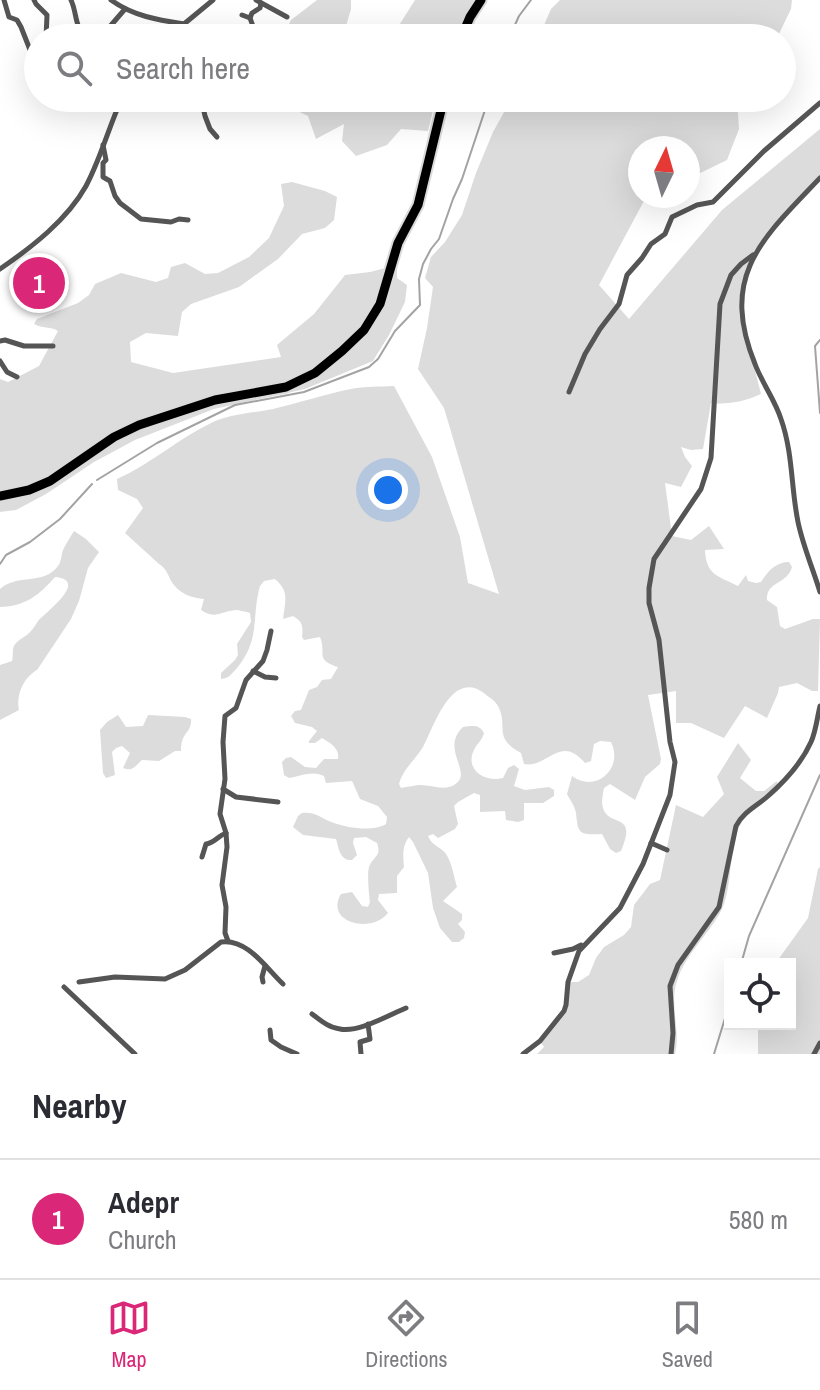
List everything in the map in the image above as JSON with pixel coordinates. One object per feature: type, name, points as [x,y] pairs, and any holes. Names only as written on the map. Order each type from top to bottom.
[{"type":"highway","points":[[467,24],[481,0]]},
{"type":"highway","points":[[0,496],[29,490],[50,481],[114,437],[139,425],[215,400],[286,387],[315,373],[342,351],[364,330],[380,304],[398,243],[418,205],[441,112]]},
{"type":"street","points":[[4,0],[9,17],[17,20],[24,35]]},
{"type":"street","points":[[34,0],[47,15],[47,24]]},
{"type":"street","points":[[71,0],[77,24]]},
{"type":"street","points":[[111,0],[125,9],[151,18],[184,24],[213,0]]},
{"type":"street","points":[[202,0],[207,7]]},
{"type":"street","points":[[259,1],[287,17]]},
{"type":"street","points":[[252,24],[250,18],[260,8],[259,1]]},
{"type":"street","points":[[112,24],[125,9]]},
{"type":"street","points":[[242,15],[250,18]]},
{"type":"street","points":[[569,392],[585,354],[619,304],[627,275],[651,244],[665,234],[670,219],[697,205],[713,202],[764,151],[820,103]]},
{"type":"street","points":[[0,269],[67,213],[88,182],[116,112]]},
{"type":"street","points":[[204,112],[210,129],[217,137]]},
{"type":"street","points":[[103,144],[106,160],[103,163],[103,177],[110,181],[120,203],[141,219],[188,220]]},
{"type":"street","points":[[523,1054],[540,1041],[564,1011],[568,982],[579,951],[620,908],[643,864],[670,795],[675,762],[659,640],[650,612],[649,588],[654,559],[701,489],[711,458],[720,304],[731,275],[753,255],[785,214],[820,178]]},
{"type":"street","points":[[753,255],[742,298],[744,332],[754,363],[781,419],[797,520],[820,592]]},
{"type":"street","points":[[0,341],[24,346],[53,346]]},
{"type":"street","points":[[0,361],[7,372],[17,377]]},
{"type":"street","points":[[228,941],[222,885],[227,853],[226,833],[220,814],[225,716],[236,708],[243,685],[266,655],[271,631]]},
{"type":"street","points":[[253,671],[276,678]]},
{"type":"street","points":[[671,1054],[670,986],[678,965],[719,907],[736,826],[742,816],[769,795],[804,754],[813,738],[820,706]]},
{"type":"street","points":[[223,789],[236,797],[278,802]]},
{"type":"street","points":[[670,795],[675,802]]},
{"type":"street","points":[[202,857],[206,844],[226,833]]},
{"type":"street","points":[[651,843],[667,850]]},
{"type":"street","points":[[79,982],[115,977],[165,979],[185,970],[221,942],[228,941],[241,944],[283,984]]},
{"type":"street","points":[[554,953],[586,942]]},
{"type":"street","points":[[263,982],[265,966]]},
{"type":"street","points":[[64,987],[135,1054]]},
{"type":"street","points":[[312,1014],[345,1030],[406,1008]]},
{"type":"street","points":[[361,1054],[360,1042],[370,1039],[368,1024]]},
{"type":"street","points":[[270,1030],[271,1040],[297,1054]]},
{"type":"street","points":[[814,1054],[820,1043]]},
{"type":"shaded area","points":[[317,0],[351,0],[347,24],[289,24]]},
{"type":"shaded area","points":[[415,0],[481,0],[466,24],[400,24]]},
{"type":"shaded area","points":[[560,0],[792,0],[784,24],[544,24],[551,9]]},
{"type":"shaded area","points":[[300,112],[433,112],[428,131],[401,129],[387,145],[356,156],[342,141],[344,124],[316,139],[308,116]]},
{"type":"shaded area","points":[[504,112],[738,112],[739,129],[727,160],[700,173],[700,136],[628,136],[628,208],[640,208],[599,285],[629,319],[722,210],[820,129],[820,178],[770,231],[745,277],[741,316],[761,394],[737,402],[711,403],[703,449],[681,447],[692,466],[681,487],[665,483],[672,536],[691,540],[709,526],[724,549],[705,550],[708,565],[719,577],[738,586],[746,575],[748,581],[761,582],[773,568],[789,562],[792,567],[789,573],[770,589],[767,600],[777,607],[780,626],[785,629],[820,619],[818,691],[797,683],[779,687],[767,718],[745,706],[724,738],[691,723],[676,723],[676,691],[648,695],[660,764],[645,777],[635,800],[610,784],[604,788],[602,801],[606,814],[621,822],[626,830],[621,851],[616,853],[610,849],[602,834],[581,832],[575,808],[567,794],[572,776],[590,782],[605,776],[611,769],[614,752],[611,742],[594,744],[591,761],[585,763],[568,751],[561,751],[540,762],[524,764],[521,753],[504,737],[501,713],[495,702],[472,688],[462,688],[453,694],[438,715],[423,747],[403,774],[399,784],[401,788],[421,785],[446,788],[454,785],[461,774],[454,744],[463,727],[473,726],[484,733],[472,757],[472,764],[478,773],[490,779],[503,778],[508,768],[514,765],[519,769],[514,786],[525,790],[549,787],[554,790],[554,796],[543,803],[524,803],[524,820],[518,822],[506,820],[505,811],[480,812],[480,795],[474,793],[454,806],[458,824],[455,829],[438,838],[433,834],[428,836],[448,858],[457,887],[443,901],[462,914],[458,924],[465,932],[464,938],[452,942],[440,928],[433,908],[428,873],[409,837],[404,848],[404,867],[397,876],[397,893],[379,894],[378,900],[388,913],[372,923],[362,924],[344,918],[339,912],[337,904],[341,894],[352,892],[362,906],[368,907],[368,870],[378,854],[377,843],[366,837],[354,838],[357,855],[352,860],[345,859],[336,839],[303,835],[293,827],[298,816],[311,813],[340,825],[368,829],[386,824],[387,817],[378,806],[360,799],[352,781],[326,783],[324,776],[315,774],[289,778],[284,775],[282,762],[291,757],[305,767],[316,768],[324,759],[338,759],[336,749],[322,738],[309,743],[317,731],[295,723],[291,716],[301,710],[309,690],[317,687],[322,680],[331,679],[338,667],[324,658],[320,637],[304,640],[299,620],[293,616],[283,619],[285,593],[275,579],[264,581],[260,586],[252,638],[245,657],[230,675],[221,679],[221,673],[238,655],[237,644],[251,622],[250,613],[236,610],[215,615],[206,613],[201,610],[204,599],[177,588],[164,568],[125,533],[143,508],[137,499],[118,490],[117,479],[220,419],[351,389],[394,386],[432,457],[460,537],[468,583],[499,594],[444,408],[418,369],[433,287],[425,278],[431,257],[462,215],[476,173]]},
{"type":"shaded area","points":[[292,182],[337,197],[334,220],[325,228],[302,234],[278,259],[239,287],[191,304],[182,312],[178,336],[146,333],[130,342],[131,362],[173,373],[281,357],[277,345],[314,314],[345,275],[397,265],[397,278],[407,285],[405,302],[373,361],[305,389],[214,409],[135,440],[16,510],[0,512],[0,379],[8,382],[39,366],[58,331],[34,324],[37,319],[78,303],[89,295],[95,284],[121,273],[156,282],[168,278],[171,267],[185,263],[205,274],[218,273],[249,257],[269,238],[284,206],[281,184]]},
{"type":"shaded area","points":[[74,531],[99,552],[88,568],[71,619],[22,687],[19,710],[0,720],[0,665],[12,661],[14,645],[62,597],[68,584],[65,579],[55,577],[31,598],[0,607],[0,589],[15,581],[38,578],[52,572]]},
{"type":"shaded area","points":[[118,715],[126,727],[143,726],[148,715],[185,717],[191,719],[191,723],[182,741],[181,751],[175,751],[159,761],[142,760],[134,768],[126,769],[123,768],[130,753],[122,746],[116,748],[112,752],[115,775],[106,778],[100,730]]},
{"type":"shaded area","points":[[738,743],[751,760],[740,778],[756,791],[764,791],[777,781],[778,791],[749,814],[739,827],[725,902],[681,972],[674,999],[675,1054],[537,1054],[544,1047],[540,1041],[565,1009],[568,982],[578,982],[589,975],[604,947],[631,927],[634,905],[650,884],[660,880],[676,805],[703,817],[724,794],[717,777]]},
{"type":"shaded area","points":[[820,867],[820,1054],[758,1054],[758,1030],[796,1030],[796,958],[779,958],[808,918]]},
{"type":"waterway","points":[[515,24],[531,0]]},
{"type":"waterway","points":[[97,480],[157,443],[235,405],[304,392],[369,367],[378,359],[395,331],[420,305],[419,279],[423,264],[439,239],[484,112]]},
{"type":"waterway","points":[[820,340],[815,346],[820,413]]},
{"type":"waterway","points":[[0,564],[6,555],[30,542],[60,519],[92,484]]},
{"type":"waterway","points":[[743,958],[749,936],[820,775]]},
{"type":"waterway","points":[[714,1054],[724,1022]]},
{"type":"place","name":"Adepr","points":[[39,283]]}]
